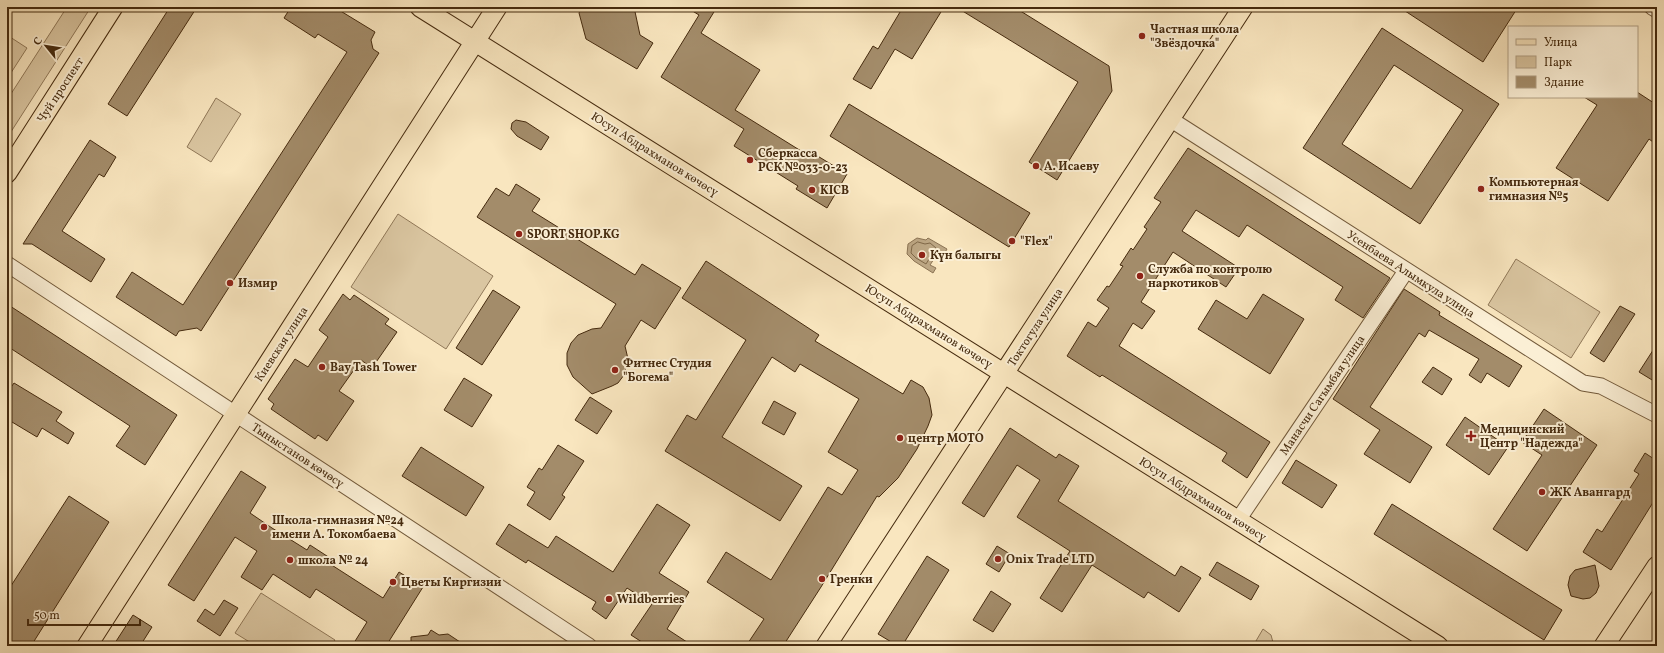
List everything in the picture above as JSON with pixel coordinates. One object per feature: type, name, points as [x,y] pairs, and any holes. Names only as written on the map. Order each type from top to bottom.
[{"type":"main road","name":"Чуй проспект","points":[[7,174],[113,7]]},
{"type":"main road","name":"Юсуп Абдрахманов көчөсү","points":[[420,7],[1438,646]]},
{"type":"main road","name":"Киевская улица","points":[[87,646],[498,7]]},
{"type":"main road","name":"Токтогула улица","points":[[826,646],[1243,7]]},
{"type":"main road","points":[[1604,646],[1657,566]]},
{"type":"street","points":[[1652,7],[1657,10]]},
{"type":"street","name":"Усенбаева Алымкула улица","points":[[1170,119],[1583,383],[1601,386],[1657,415]]},
{"type":"street","name":"Тыныстанов көчөсү","points":[[7,264],[589,646]]},
{"type":"street","name":"Манасчи Сагымбая улица","points":[[1238,520],[1406,271]]},
{"type":"green space","points":[[67,7],[91,7],[7,138],[7,100]]},
{"type":"green space","points":[[7,35],[27,48],[7,79]]},
{"type":"green space","points":[[216,98],[241,114],[211,162],[187,147]]},
{"type":"green space","points":[[398,214],[493,276],[446,349],[351,287]]},
{"type":"green space","points":[[1516,259],[1600,312],[1571,358],[1488,305]]},
{"type":"green space","points":[[261,593],[335,640],[331,646],[256,646],[235,633]]},
{"type":"green space","points":[[1263,629],[1271,635],[1274,646],[1253,646]]},
{"type":"water","name":"Күн балыгы","points":[[917,238],[926,240],[928,238],[947,249],[943,256],[938,253],[930,265],[936,268],[933,273],[914,261],[907,254],[908,244]]},
{"type":"building","points":[[170,7],[197,7],[127,116],[108,104]]},
{"type":"building","points":[[291,7],[334,7],[375,32],[371,40],[373,49],[379,53],[201,331],[197,328],[179,331],[176,336],[116,297],[132,272],[183,305],[347,52],[318,34],[315,38],[284,18]]},
{"type":"building","points":[[582,7],[634,7],[640,35],[653,43],[637,69],[586,39],[579,13]]},
{"type":"building","points":[[686,7],[717,7],[701,33],[760,70],[735,110],[814,159],[816,155],[847,174],[827,208],[796,189],[798,186],[734,146],[744,129],[661,77],[699,15]]},
{"type":"building","points":[[903,7],[944,7],[912,59],[895,49],[871,89],[853,79],[873,46],[878,49]]},
{"type":"building","points":[[956,7],[1014,7],[1109,66],[1112,91],[1057,180],[1029,162],[1078,82]]},
{"type":"building","points":[[1399,7],[1518,7],[1483,62]]},
{"type":"building","points":[[1382,28],[1499,104],[1420,224],[1303,148]],"holes":[[[1394,65],[1463,110],[1411,189],[1342,144]]]},
{"type":"building","points":[[1638,93],[1657,105],[1657,145],[1649,139],[1608,201],[1556,168],[1597,105],[1586,98],[1638,98]]},
{"type":"building","points":[[849,104],[1030,213],[1009,247],[830,136]]},
{"type":"building","points":[[516,120],[526,122],[549,137],[541,150],[517,136],[511,129],[512,123]]},
{"type":"building","points":[[90,140],[116,157],[104,177],[99,174],[62,231],[105,259],[91,282],[32,244],[23,244]]},
{"type":"building","points":[[1188,148],[1390,278],[1363,318],[1335,300],[1343,287],[1247,225],[1239,237],[1196,210],[1182,231],[1239,268],[1226,287],[1173,252],[1141,302],[1155,311],[1142,329],[1133,323],[1119,346],[1270,442],[1247,478],[1222,461],[1227,453],[1102,375],[1100,377],[1067,356],[1088,322],[1096,327],[1109,308],[1097,300],[1107,286],[1109,287],[1123,266],[1120,265],[1131,248],[1133,250],[1147,229],[1144,227],[1161,202],[1154,198]]},
{"type":"building","points":[[516,184],[540,199],[532,211],[635,275],[642,264],[681,288],[655,329],[641,320],[625,346],[628,359],[624,375],[618,383],[612,386],[592,394],[573,377],[567,365],[567,353],[571,343],[578,335],[592,329],[601,328],[616,304],[477,217],[496,188],[509,196]]},
{"type":"building","points":[[706,261],[819,335],[815,341],[903,394],[911,380],[923,387],[929,398],[932,415],[917,449],[898,478],[879,497],[877,496],[783,646],[746,646],[764,619],[707,582],[726,552],[771,580],[828,487],[842,495],[858,470],[828,452],[859,399],[800,364],[795,372],[772,357],[722,437],[802,486],[780,521],[665,451],[687,415],[696,420],[746,340],[682,298]]},
{"type":"building","points":[[1404,289],[1440,312],[1439,315],[1522,366],[1509,387],[1487,373],[1481,383],[1469,375],[1479,359],[1429,330],[1425,337],[1419,333],[1370,407],[1432,447],[1410,483],[1364,454],[1380,430],[1333,399]]},
{"type":"building","points":[[493,290],[520,307],[482,365],[456,348]]},
{"type":"building","name":"Bay Tash Tower","points":[[343,294],[350,300],[354,295],[389,319],[385,324],[397,332],[372,368],[361,360],[339,391],[354,401],[327,441],[318,435],[315,439],[271,409],[274,404],[268,399],[295,359],[308,367],[328,337],[319,330]]},
{"type":"building","points":[[1263,294],[1304,319],[1270,374],[1198,329],[1216,300],[1247,319]]},
{"type":"building","points":[[7,304],[177,415],[145,465],[116,446],[130,426],[7,346]]},
{"type":"building","points":[[1620,306],[1635,314],[1604,362],[1590,353]]},
{"type":"building","points":[[1657,344],[1657,383],[1639,372]]},
{"type":"building","points":[[1433,367],[1452,379],[1442,395],[1422,382]]},
{"type":"building","points":[[464,378],[492,395],[472,427],[444,410]]},
{"type":"building","points":[[14,383],[62,412],[56,421],[74,433],[68,444],[42,428],[37,437],[7,419],[7,393]]},
{"type":"building","points":[[590,397],[612,411],[597,434],[575,420]]},
{"type":"building","points":[[774,401],[796,413],[784,435],[762,423]]},
{"type":"building","name":"ЖК Авангард","points":[[1544,409],[1597,445],[1527,551],[1493,529],[1542,455],[1522,442]]},
{"type":"building","points":[[1465,417],[1508,447],[1489,475],[1446,445]]},
{"type":"building","points":[[1010,428],[1056,458],[1059,454],[1079,466],[1058,501],[1175,576],[1181,566],[1201,578],[1179,612],[1148,592],[1144,598],[1092,565],[1062,612],[1040,598],[1070,551],[1017,517],[1040,480],[1017,465],[984,517],[962,503]]},
{"type":"building","points":[[558,445],[584,461],[562,495],[565,497],[550,520],[527,505],[535,492],[527,487],[539,468],[542,470]]},
{"type":"building","points":[[421,447],[484,487],[466,516],[402,476]]},
{"type":"building","points":[[1645,453],[1657,461],[1657,496],[1611,570],[1583,552],[1597,529],[1602,532],[1639,474],[1634,471]]},
{"type":"building","points":[[1296,460],[1337,485],[1322,508],[1282,483]]},
{"type":"building","name":"школа № 24","points":[[241,471],[266,487],[250,513],[272,528],[307,550],[310,545],[330,558],[327,562],[383,598],[399,572],[423,587],[386,646],[352,646],[367,622],[316,589],[310,598],[273,574],[262,590],[241,577],[257,551],[235,537],[194,601],[168,585]]},
{"type":"building","points":[[69,496],[109,522],[31,646],[7,646],[7,592]]},
{"type":"building","points":[[657,504],[690,525],[659,573],[689,592],[667,629],[693,646],[648,646],[631,635],[652,604],[627,588],[606,619],[592,609],[596,602],[528,560],[526,563],[496,544],[509,524],[548,548],[556,536],[613,572]]},
{"type":"building","points":[[1392,504],[1562,610],[1544,640],[1374,534]]},
{"type":"building","name":"Onix Trade LTD","points":[[997,546],[1010,554],[999,572],[986,564]]},
{"type":"building","points":[[927,556],[949,570],[902,646],[898,646],[878,634]]},
{"type":"building","points":[[1217,562],[1259,586],[1251,600],[1209,575]]},
{"type":"building","points":[[1595,565],[1599,586],[1596,593],[1590,598],[1583,599],[1571,596],[1568,585],[1570,576],[1575,570]]},
{"type":"building","points":[[991,591],[1011,604],[993,632],[973,620]]},
{"type":"building","points":[[224,600],[238,608],[220,636],[197,621],[205,609],[214,615]]},
{"type":"building","points":[[133,615],[152,627],[140,646],[113,646]]},
{"type":"building","points":[[431,630],[439,635],[448,634],[466,646],[411,646],[411,637],[428,635]]},
{"type":"place","name":"Частная школа \"Звёздочка\"","points":[[1142,36]]},
{"type":"place","name":"Сберкасса РСК №033-0-23","points":[[750,160]]},
{"type":"place","name":"А. Исаеву","points":[[1036,166]]},
{"type":"place","name":"Компьютерная гимназия №5","points":[[1481,189]]},
{"type":"place","name":"KICB","points":[[812,190]]},
{"type":"place","name":"SPORT SHOP.KG","points":[[519,234]]},
{"type":"place","name":"\"Flex\"","points":[[1012,241]]},
{"type":"place","name":"Күн балыгы","points":[[922,255]]},
{"type":"place","name":"Служба по контролю наркотиков","points":[[1140,276]]},
{"type":"place","name":"Измир","points":[[230,283]]},
{"type":"place","name":"Bay Tash Tower","points":[[322,367]]},
{"type":"place","name":"Фитнес Студия \"Богема\"","points":[[615,370]]},
{"type":"place","name":"Медицинский Центр \"Надежда\"","points":[[1471,436]]},
{"type":"place","name":"центр МОТО","points":[[900,438]]},
{"type":"place","name":"ЖК Авангард","points":[[1542,492]]},
{"type":"place","name":"Школа-гимназия №24 имени А. Токомбаева","points":[[264,527]]},
{"type":"place","name":"Onix Trade LTD","points":[[998,559]]},
{"type":"place","name":"школа № 24","points":[[290,560]]},
{"type":"place","name":"Гренки","points":[[822,579]]},
{"type":"place","name":"Цветы Киргизии","points":[[393,582]]},
{"type":"place","name":"Wildberries","points":[[609,599]]}]
